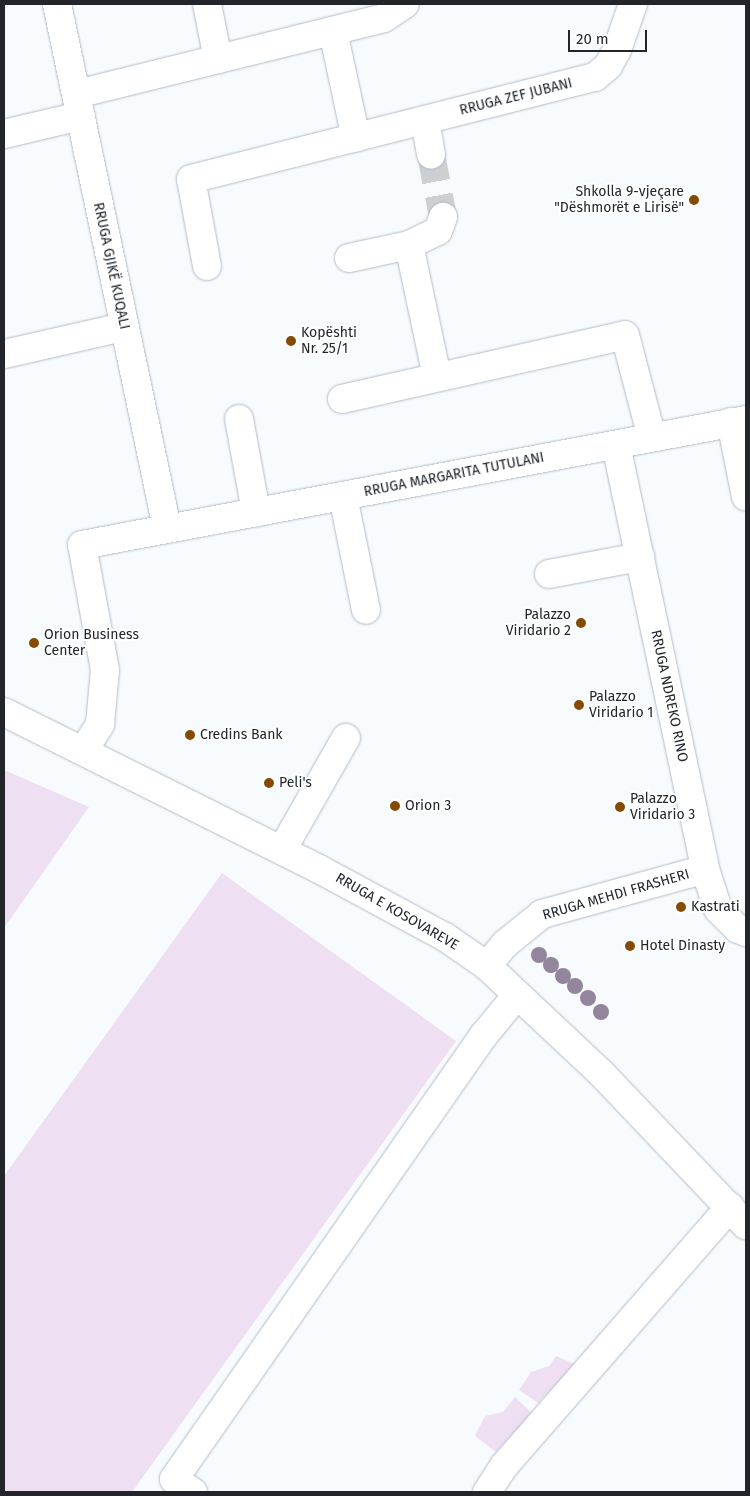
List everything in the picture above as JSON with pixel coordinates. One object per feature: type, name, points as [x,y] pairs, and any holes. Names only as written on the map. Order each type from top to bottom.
[{"type":"street","name":"RRUGA GJIKË KUQALI","points":[[57,4],[123,327],[167,528]]},
{"type":"street","points":[[207,4],[218,59]]},
{"type":"street","points":[[4,134],[78,105],[218,59],[384,18],[405,4]]},
{"type":"street","name":"RRUGA ZEF JUBANI","points":[[207,266],[191,179],[595,77],[608,66],[617,50],[633,4]]},
{"type":"street","points":[[332,31],[356,138]]},
{"type":"street","points":[[425,120],[431,154]]},
{"type":"street","points":[[349,258],[409,245],[438,231],[443,217]]},
{"type":"street","points":[[409,245],[437,377]]},
{"type":"street","points":[[4,354],[123,327]]},
{"type":"street","points":[[342,399],[625,335],[652,438]]},
{"type":"street","points":[[239,419],[256,512]]},
{"type":"street","points":[[738,421],[746,497]]},
{"type":"street","name":"RRUGA MARGARITA TUTULANI","points":[[84,750],[100,724],[105,670],[82,545],[738,421]]},
{"type":"street","name":"RRUGA NDREKO RINO","points":[[616,445],[705,869],[718,909],[738,929],[746,932]]},
{"type":"street","points":[[344,496],[366,610]]},
{"type":"street","points":[[548,574],[640,557]]},
{"type":"street","name":"RRUGA E KOSOVAREVE","points":[[4,712],[84,750],[406,914],[487,966],[609,1081],[738,1216]]},
{"type":"street","points":[[282,850],[346,738]]},
{"type":"street","name":"RRUGA MEHDI FRASHERI","points":[[487,966],[505,944],[542,914],[705,869]]},
{"type":"street","points":[[193,1492],[174,1479],[484,1036],[517,995]]},
{"type":"street","points":[[486,1492],[504,1466],[738,1216]]},
{"type":"shaded area","points":[[4,770],[89,807],[4,928]]},
{"type":"shaded area","points":[[222,873],[456,1041],[132,1492],[4,1492],[4,1176]]},
{"type":"shaded area","points":[[556,1356],[575,1364],[538,1403],[519,1390],[531,1372],[549,1366]]},
{"type":"shaded area","points":[[515,1397],[532,1413],[496,1452],[475,1436],[485,1416],[503,1412]]},
{"type":"tunnel","points":[[431,154],[443,217]]},
{"type":"place","name":"Shkolla 9-vjeçare \"Dëshmorët e Lirisë\"","points":[[694,200]]},
{"type":"place","name":"Kopështi Nr. 25/1","points":[[291,341]]},
{"type":"place","name":"Palazzo Viridario 2","points":[[581,623]]},
{"type":"place","name":"Orion Business Center","points":[[34,643]]},
{"type":"place","name":"Palazzo Viridario 1","points":[[579,705]]},
{"type":"place","name":"Credins Bank","points":[[190,735]]},
{"type":"place","name":"Peli's","points":[[269,783]]},
{"type":"place","name":"Orion 3","points":[[395,806]]},
{"type":"place","name":"Palazzo Viridario 3","points":[[620,807]]},
{"type":"place","name":"Kastrati","points":[[681,907]]},
{"type":"place","name":"Hotel Dinasty","points":[[630,946]]}]
